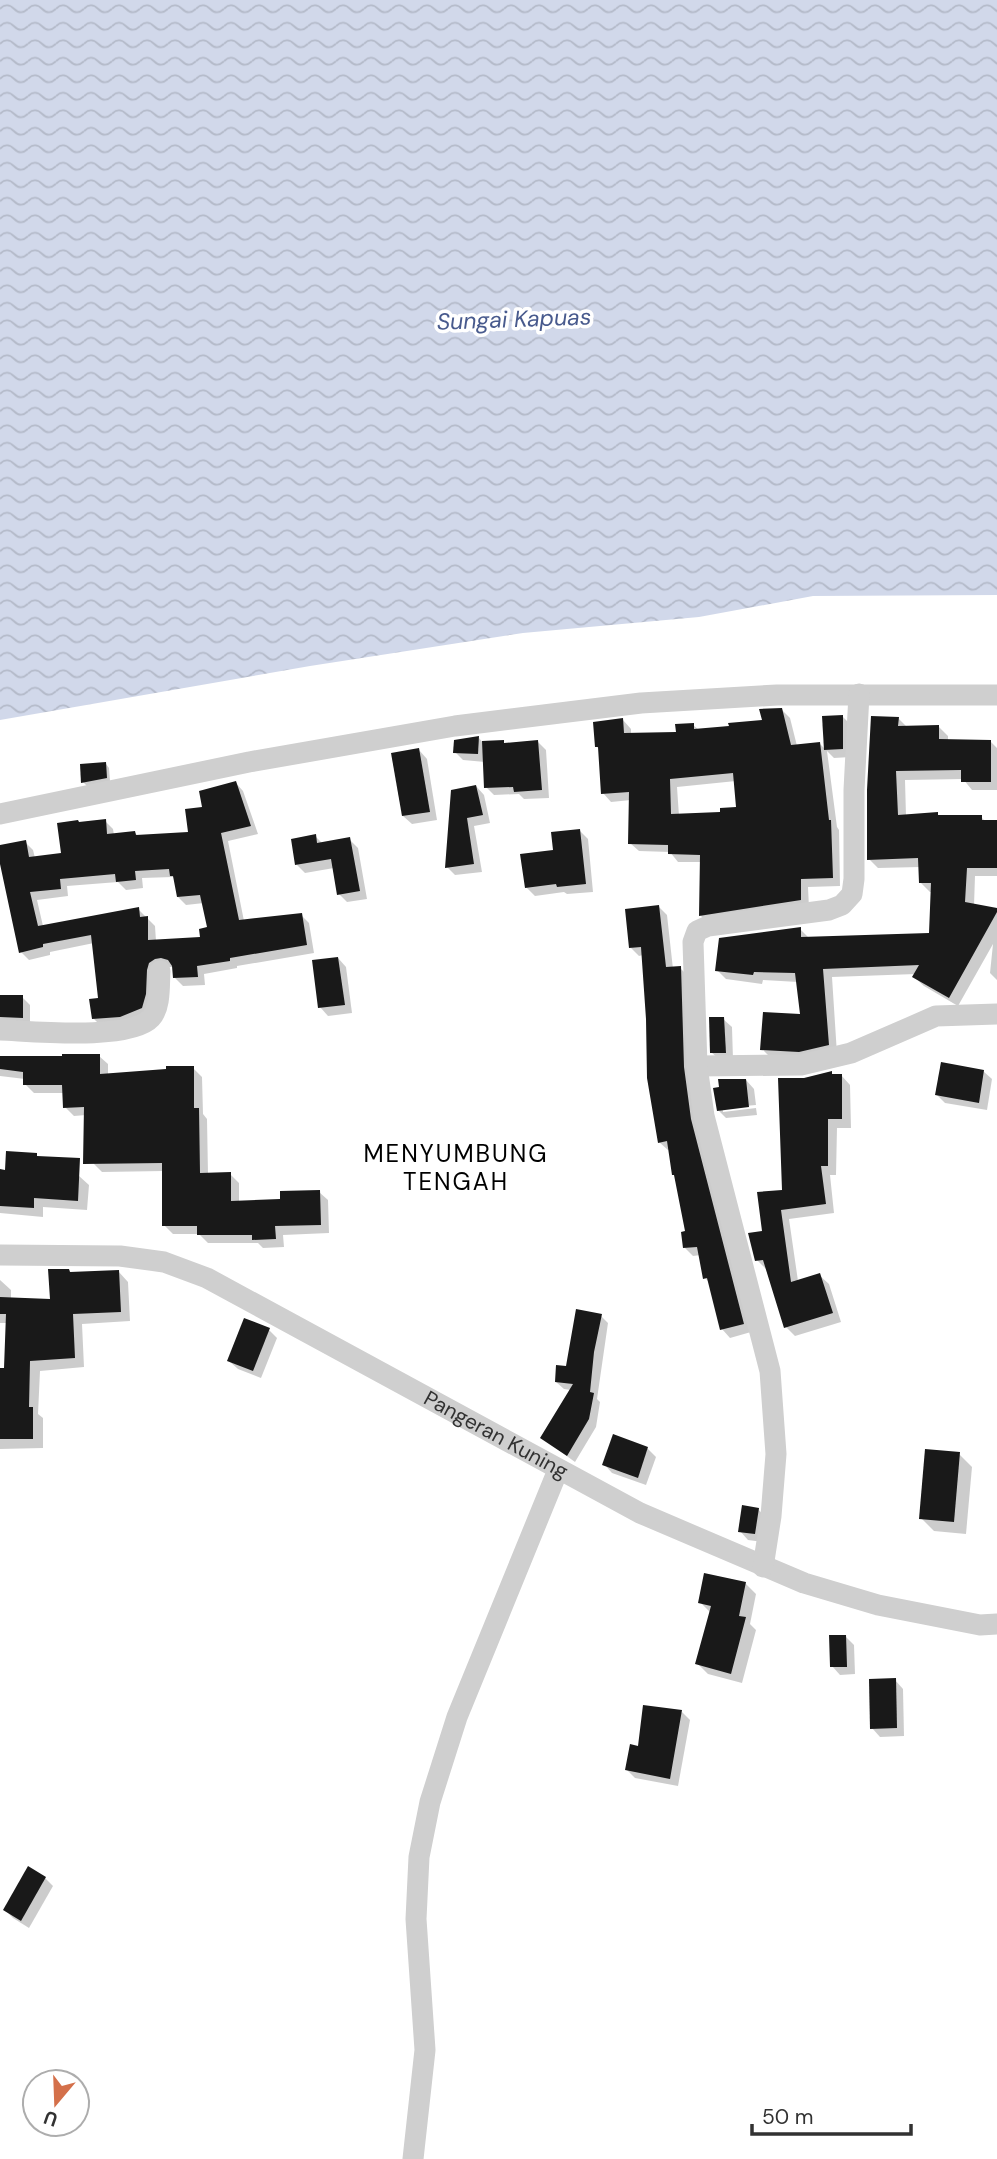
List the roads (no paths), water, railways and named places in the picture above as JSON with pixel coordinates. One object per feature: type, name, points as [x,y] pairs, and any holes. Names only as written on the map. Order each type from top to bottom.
[{"type":"street","points":[[763,1567],[771,1516],[776,1454],[770,1371],[704,1116],[697,1066],[693,942],[697,931],[708,926],[829,910],[842,905],[852,894],[859,694]]},
{"type":"street","points":[[0,814],[249,762],[455,726],[641,704],[777,695],[997,695]]},
{"type":"street","points":[[0,1030],[108,1033],[129,1030],[151,1018],[156,1006],[160,971]]},
{"type":"street","points":[[697,1066],[801,1065],[851,1053],[936,1016],[997,1014]]},
{"type":"street","name":"Pangeran Kuning","points":[[0,1255],[120,1256],[164,1262],[207,1278],[640,1513],[763,1567],[804,1583],[878,1605],[980,1625],[997,1624]]},
{"type":"street","points":[[413,2159],[425,2050],[416,1920],[419,1857],[430,1802],[457,1717],[558,1470]]},
{"type":"water","name":"Sungai Kapuas","points":[[0,0],[997,0],[997,595],[813,596],[699,617],[523,633],[310,666],[0,720]]},
{"type":"district","name":"MENYUMBUNG TENGAH","points":[[456,1168]]}]
